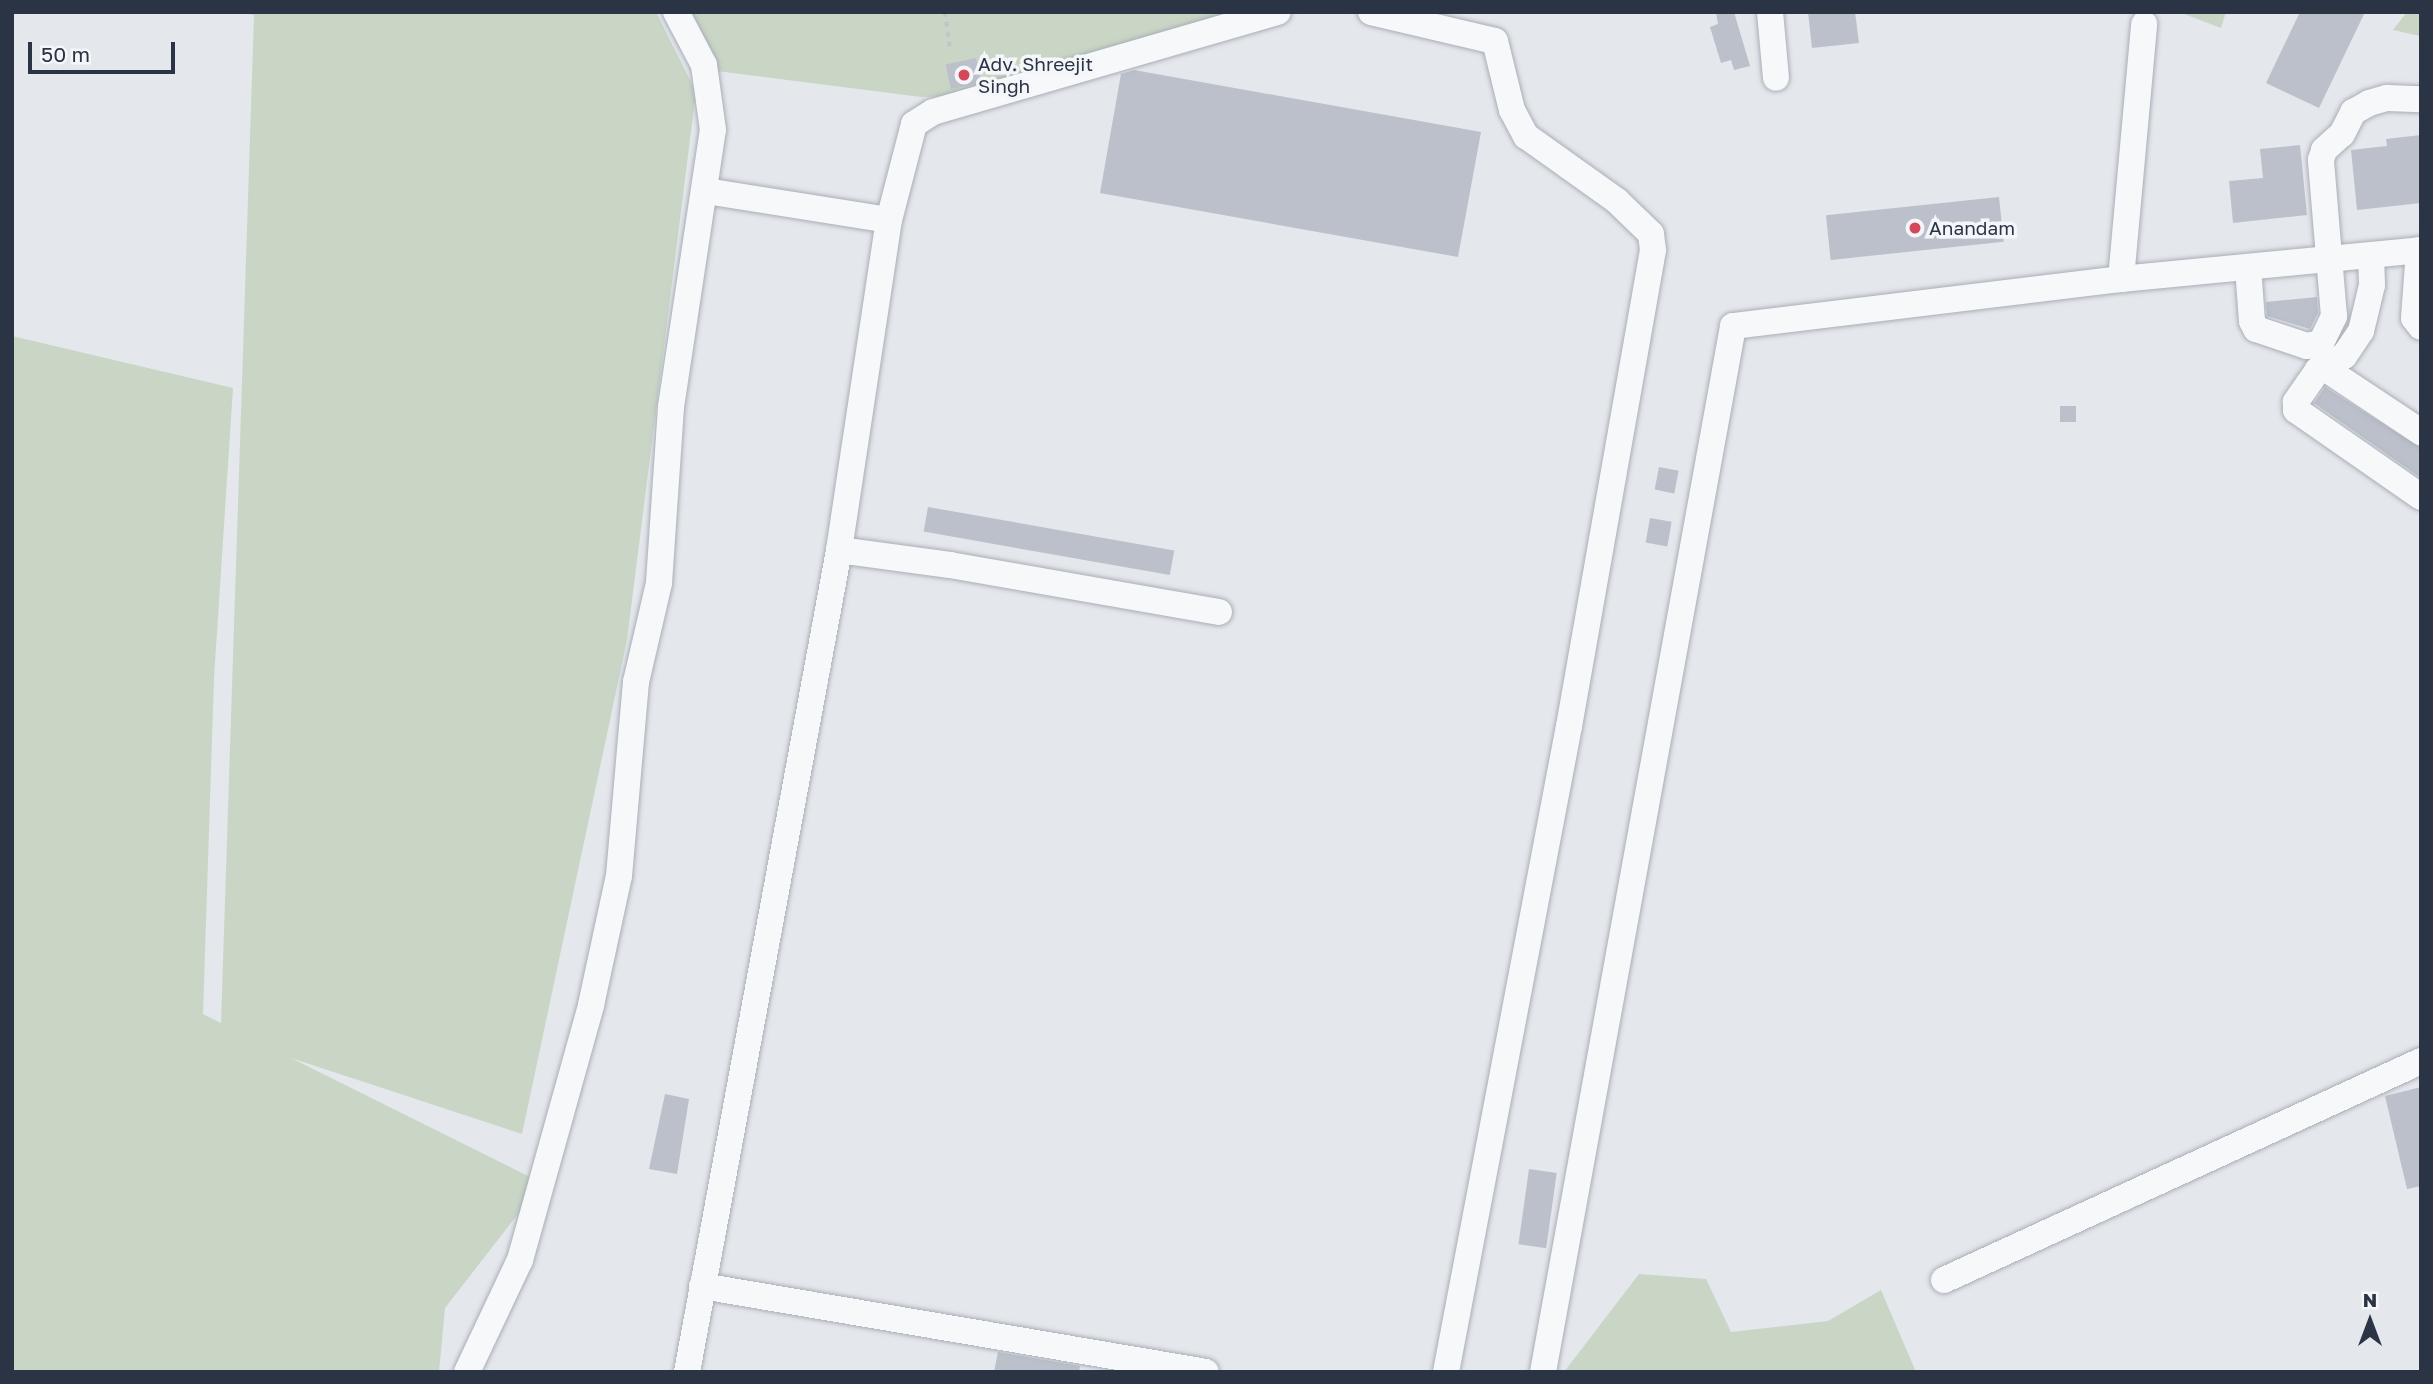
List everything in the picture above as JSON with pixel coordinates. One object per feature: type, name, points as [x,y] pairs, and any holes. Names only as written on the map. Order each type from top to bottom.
[{"type":"street","points":[[467,1372],[520,1260],[591,1005],[619,876],[636,682],[659,583],[671,407],[706,191],[713,130],[710,86],[676,12]]},
{"type":"street","points":[[687,1372],[839,550],[889,220],[908,139],[922,117],[1278,12]]},
{"type":"street","points":[[1371,12],[1495,41],[1512,110],[1526,136],[1618,201],[1651,234],[1653,250],[1569,726],[1446,1372]]},
{"type":"street","points":[[1770,12],[1776,78]]},
{"type":"street","points":[[2121,279],[2144,24]]},
{"type":"street","points":[[2248,267],[2256,329],[2307,346],[2322,343],[2334,316],[2321,160],[2324,150],[2342,134],[2353,112],[2369,103],[2387,98],[2421,99]]},
{"type":"street","points":[[706,191],[889,220]]},
{"type":"street","points":[[1543,1372],[1733,326],[2121,279],[2420,250],[2414,318],[2421,327]]},
{"type":"street","points":[[2371,255],[2372,285],[2361,331],[2344,356],[2323,367],[2296,402],[2296,410],[2421,497]]},
{"type":"street","points":[[2323,367],[2421,432]]},
{"type":"street","points":[[839,550],[1219,612]]},
{"type":"street","points":[[1944,1280],[2421,1061]]},
{"type":"street","points":[[702,1286],[1206,1372]]},
{"type":"path","points":[[945,12],[950,48]]},
{"type":"green space","points":[[238,12],[656,12],[696,92],[627,640],[522,1134],[291,1058],[542,1183],[445,1308],[439,1372],[12,1372],[12,336],[233,388],[214,678],[203,1014],[221,1023],[254,15]]},
{"type":"green space","points":[[687,12],[1244,12],[960,96],[921,97],[717,71]]},
{"type":"green space","points":[[2179,12],[2226,12],[2221,28]]},
{"type":"green space","points":[[2407,12],[2421,12],[2420,36],[2393,30]]},
{"type":"green space","points":[[1639,1274],[1706,1279],[1731,1332],[1828,1321],[1881,1290],[1916,1372],[1564,1372]]},
{"type":"building","points":[[1716,12],[1734,12],[1750,66],[1734,70],[1731,60],[1721,63],[1710,27],[1718,24]]},
{"type":"building","points":[[1808,12],[1855,12],[1859,43],[1812,48]]},
{"type":"building","points":[[2300,12],[2365,12],[2319,108],[2266,83]]},
{"type":"building","name":"Adv. Shreejit Singh","points":[[976,58],[981,82],[951,89],[946,64]]},
{"type":"building","points":[[1134,70],[1481,132],[1458,257],[1100,193],[1121,74]]},
{"type":"building","points":[[2421,135],[2421,203],[2357,210],[2351,150],[2387,146],[2386,139]]},
{"type":"building","points":[[2300,145],[2307,215],[2233,223],[2229,181],[2263,178],[2260,149]]},
{"type":"building","name":"Anandam","points":[[1999,197],[2004,242],[1831,260],[1826,215]]},
{"type":"building","points":[[2317,297],[2318,313],[2310,329],[2267,316],[2266,302]]},
{"type":"building","points":[[2325,387],[2421,448],[2421,478],[2314,403]]},
{"type":"building","points":[[2060,406],[2076,406],[2076,422],[2060,422]]},
{"type":"building","points":[[1659,467],[1679,471],[1674,493],[1655,490]]},
{"type":"building","points":[[928,507],[1174,550],[1170,575],[924,532]]},
{"type":"building","points":[[1650,518],[1672,522],[1667,546],[1646,543]]},
{"type":"building","points":[[2421,1087],[2421,1186],[2407,1189],[2385,1096]]},
{"type":"building","points":[[665,1094],[689,1099],[677,1174],[649,1169]]},
{"type":"building","points":[[1529,1169],[1557,1173],[1546,1248],[1518,1244]]},
{"type":"building","points":[[998,1352],[1080,1366],[1079,1372],[994,1372]]},
{"type":"place","name":"Adv. Shreejit Singh","points":[[964,75]]},
{"type":"place","name":"Anandam","points":[[1915,228]]}]
